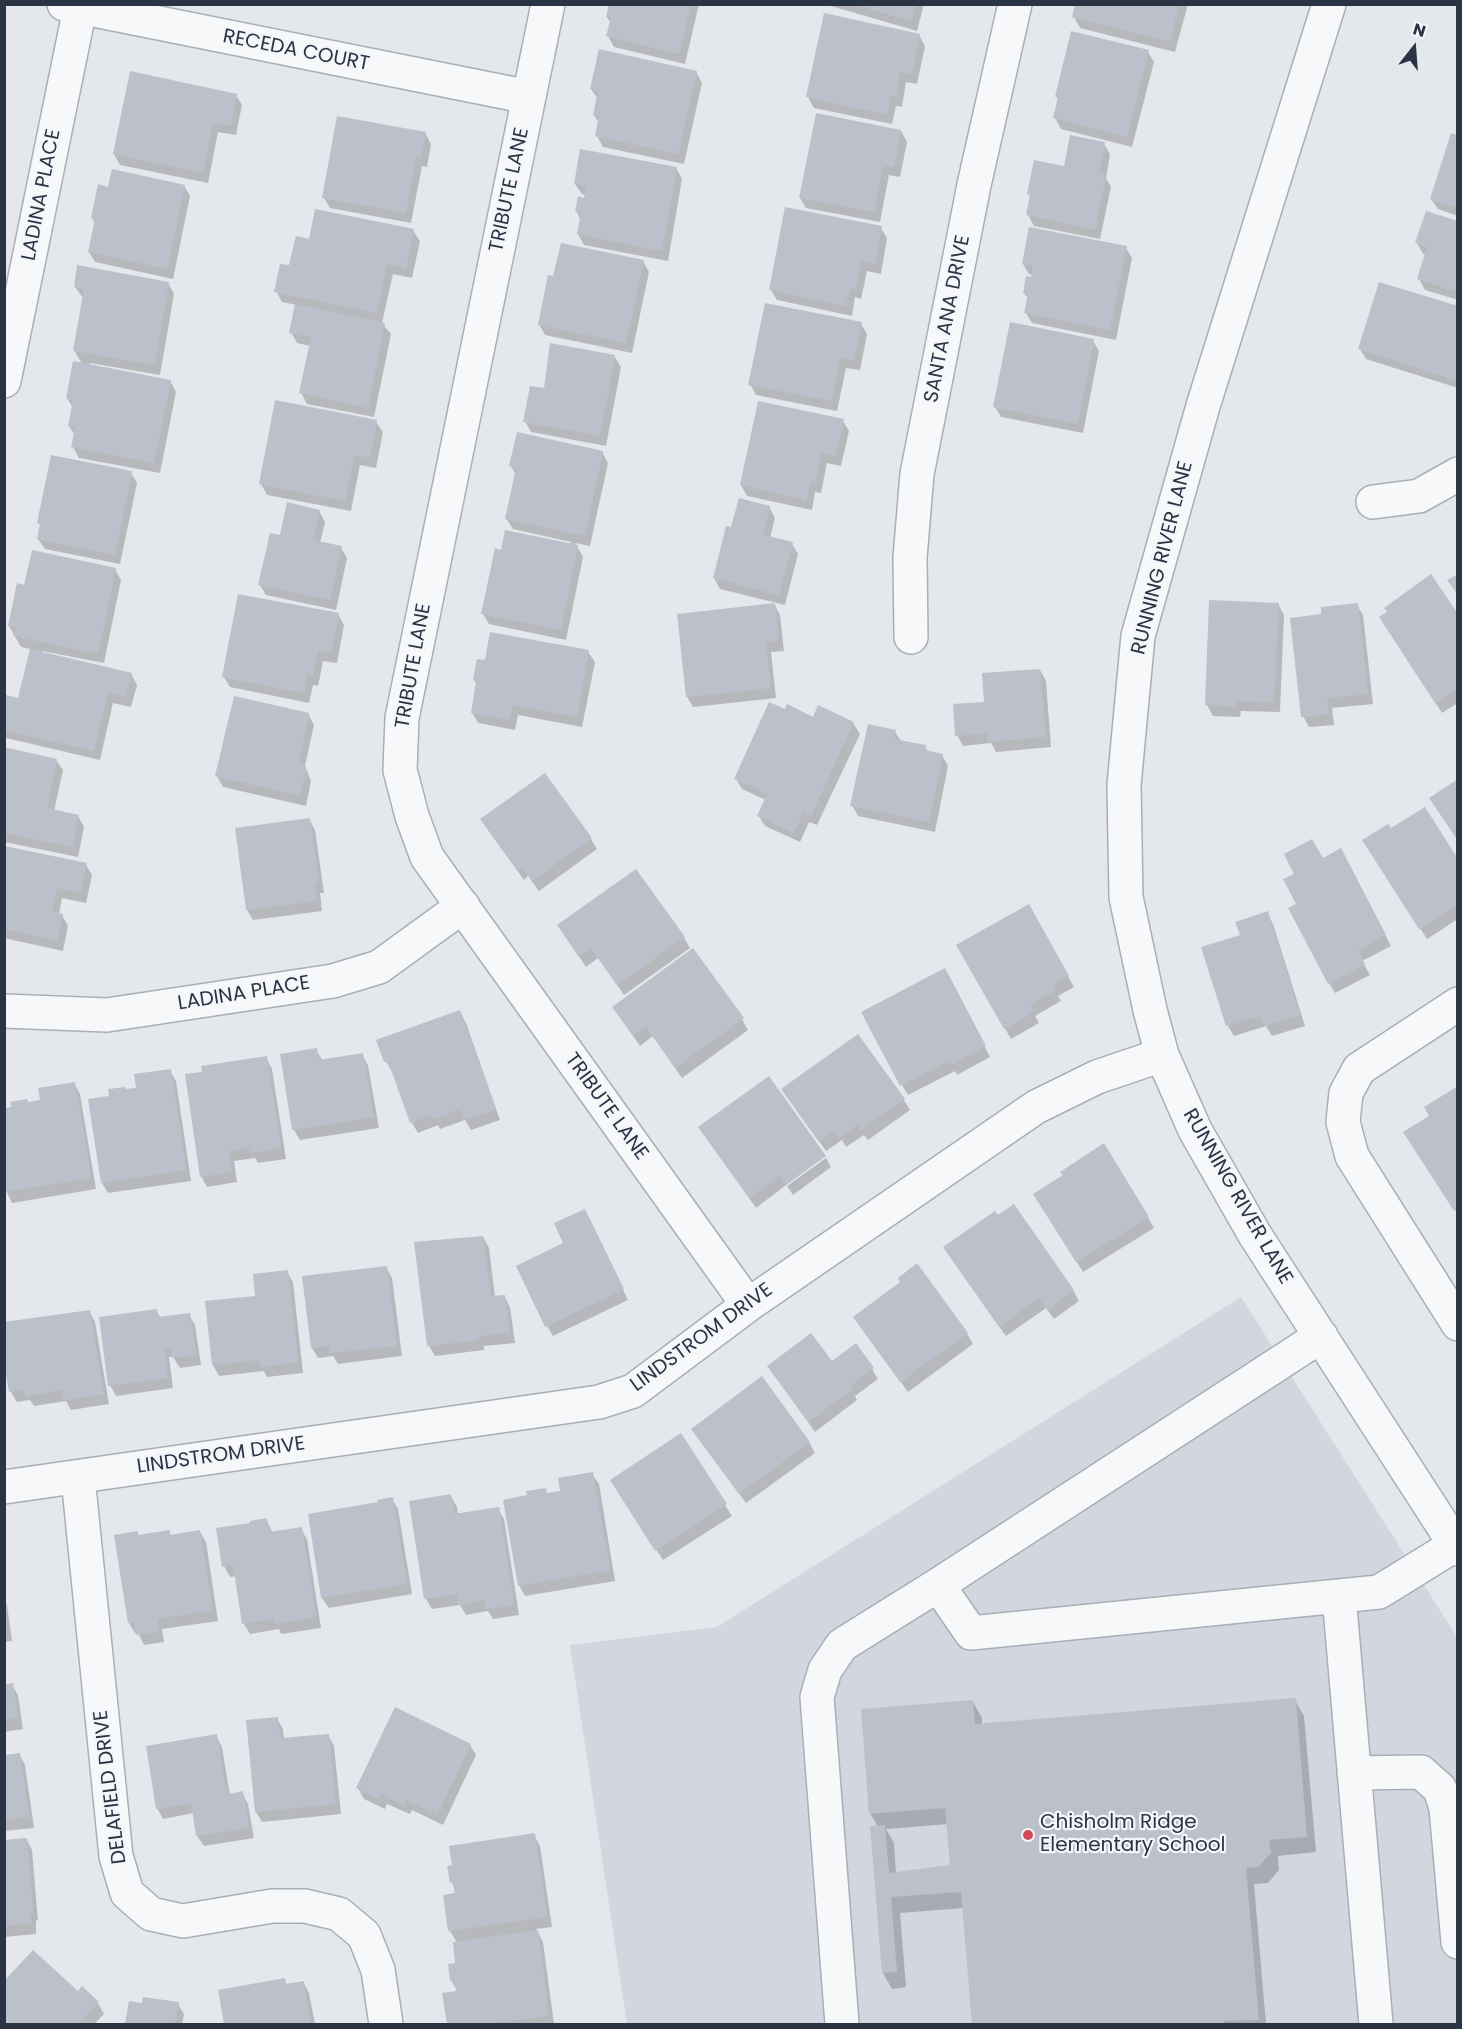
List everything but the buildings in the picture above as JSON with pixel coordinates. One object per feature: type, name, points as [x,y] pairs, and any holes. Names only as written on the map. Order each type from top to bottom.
[{"type":"street","name":"TRIBUTE LANE","points":[[548,4],[402,718],[400,770],[412,816],[427,857],[748,1305]]},
{"type":"street","name":"SANTA ANA DRIVE","points":[[911,637],[910,558],[917,474],[974,185],[1015,4]]},
{"type":"street","name":"RUNNING RIVER LANE","points":[[1329,4],[1203,406],[1138,636],[1124,785],[1126,897],[1162,1056],[1195,1130],[1255,1235],[1456,1547]]},
{"type":"street","name":"RECEDA COURT","points":[[72,6],[529,97]]},
{"type":"street","name":"LADINA PLACE","points":[[4,381],[72,6]]},
{"type":"street","points":[[1373,502],[1419,496],[1458,474]]},
{"type":"street","name":"LADINA PLACE","points":[[4,1011],[107,1015],[333,981],[379,967],[463,906]]},
{"type":"street","points":[[1458,1004],[1359,1069],[1346,1092],[1343,1122],[1352,1156],[1458,1324]]},
{"type":"street","name":"LINDSTROM DRIVE","points":[[4,1487],[599,1402],[633,1390],[748,1305],[1036,1107],[1097,1077],[1162,1056]]},
{"type":"street","points":[[842,2025],[817,1697],[825,1671],[842,1645],[1321,1336]]},
{"type":"street","name":"DELAFIELD DRIVE","points":[[78,1477],[116,1856],[127,1893],[151,1914],[183,1922],[272,1906],[305,1906],[339,1914],[364,1935],[378,1970],[386,2025]]},
{"type":"street","points":[[938,1585],[970,1633],[1378,1592],[1456,1547]]},
{"type":"street","points":[[1339,1596],[1376,2025]]},
{"type":"street","points":[[1354,1773],[1421,1772],[1440,1789],[1446,1808],[1458,1942]]},
{"type":"shaded area","name":"Chisholm Ridge Elementary School","points":[[1241,1297],[1457,1637],[1457,2024],[627,2024],[570,1645],[717,1627]]},
{"type":"place","name":"Chisholm Ridge Elementary School","points":[[1028,1835]]}]
